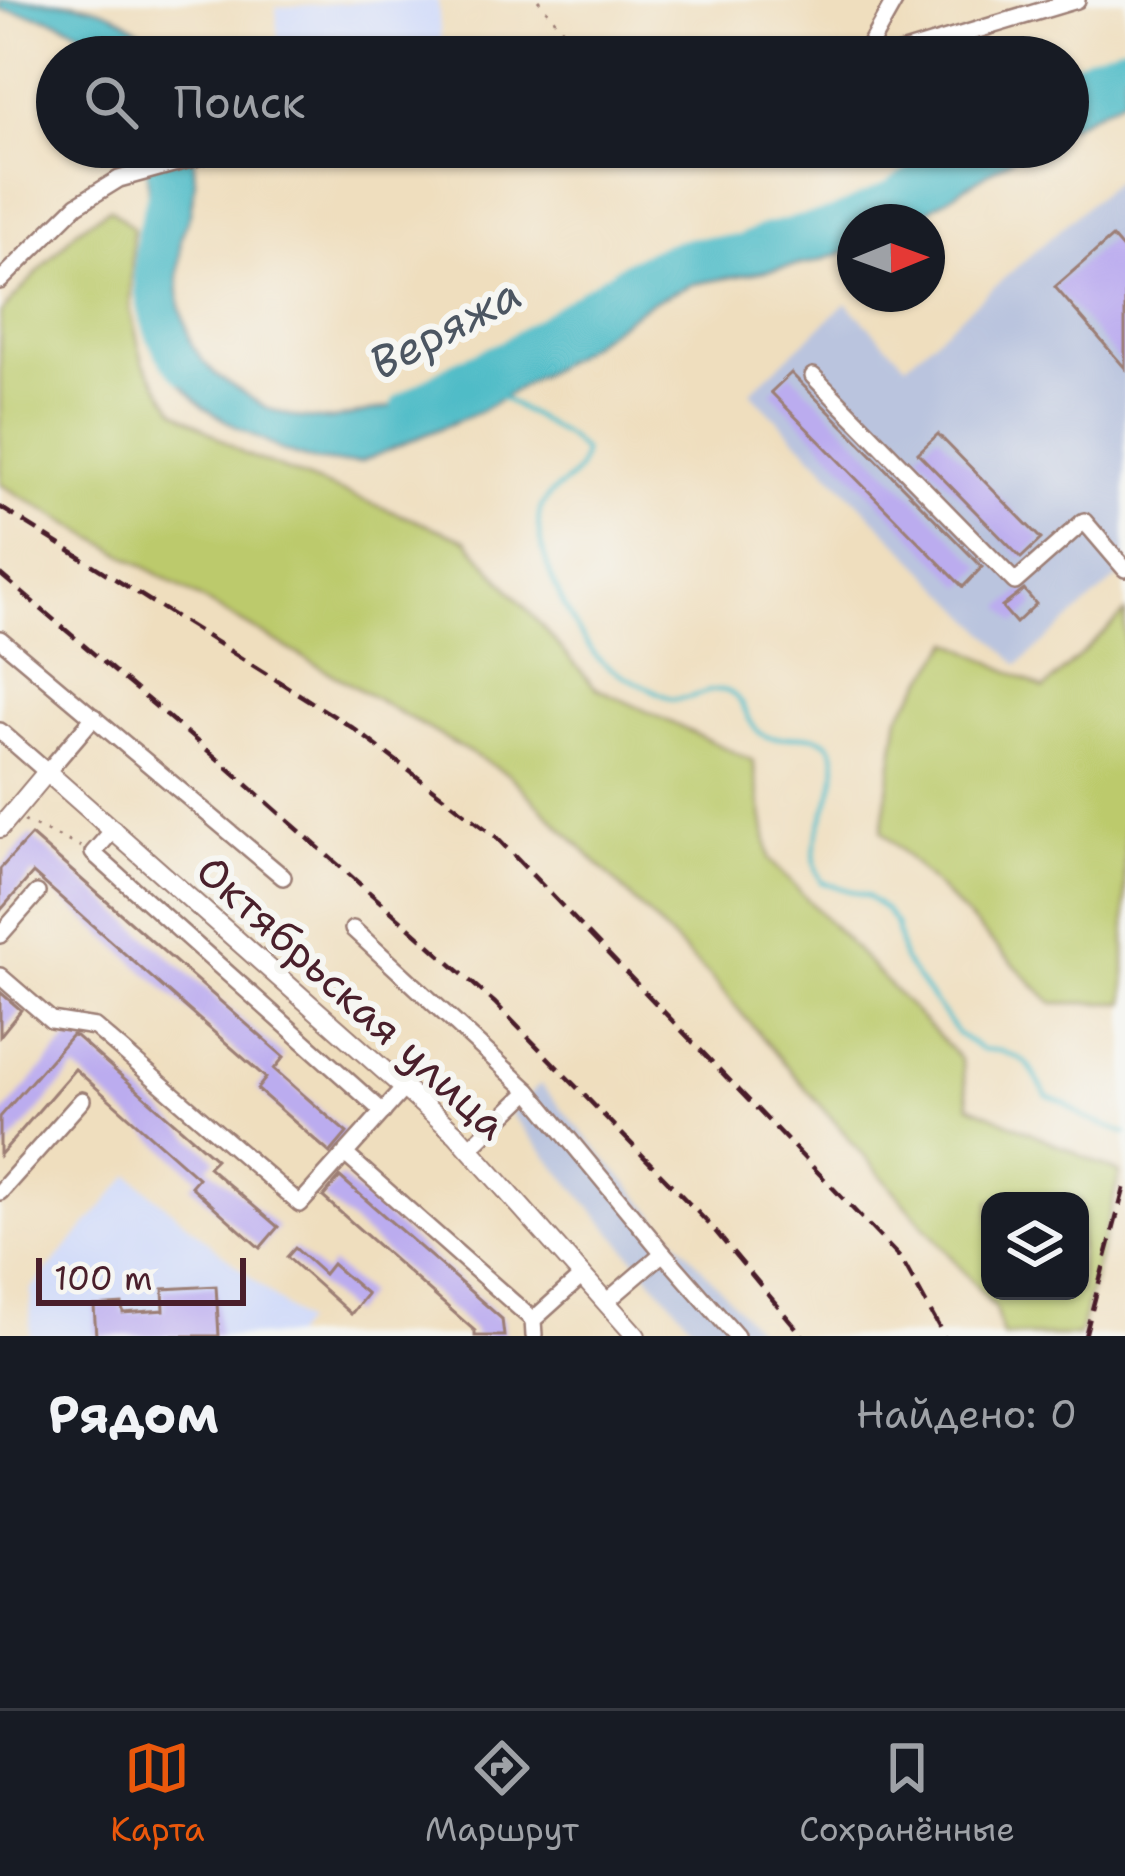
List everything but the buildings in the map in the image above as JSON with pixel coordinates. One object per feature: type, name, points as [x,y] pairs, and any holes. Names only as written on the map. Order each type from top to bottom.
[{"type":"main road","points":[[0,828],[47,772]]},
{"type":"main road","name":"Октябрьская улица","points":[[47,772],[470,1148],[636,1336]]},
{"type":"street","points":[[875,36],[896,0]]},
{"type":"street","points":[[957,36],[1077,0]]},
{"type":"street","points":[[1,278],[77,205],[119,179],[158,168]]},
{"type":"street","points":[[813,376],[1015,583],[1084,521],[1125,569]]},
{"type":"street","points":[[0,639],[283,877]]},
{"type":"street","points":[[47,772],[94,718]]},
{"type":"street","name":"Октябрьская улица","points":[[0,731],[47,772]]},
{"type":"street","points":[[114,829],[93,853],[383,1112]]},
{"type":"street","points":[[0,934],[37,893]]},
{"type":"street","points":[[353,928],[529,1091],[736,1336]]},
{"type":"street","points":[[0,976],[51,1020],[95,1027],[300,1204],[404,1088]]},
{"type":"street","points":[[470,1148],[529,1091]]},
{"type":"street","points":[[0,1192],[82,1100]]},
{"type":"street","points":[[345,1154],[534,1328],[582,1276]]},
{"type":"street","points":[[606,1302],[662,1253]]},
{"type":"path","points":[[538,0],[568,36]]},
{"type":"path","points":[[23,820],[93,853]]},
{"type":"shaded area","points":[[438,0],[441,36],[278,36],[276,7]]},
{"type":"shaded area","points":[[1125,177],[1125,571],[1018,665],[750,392],[837,311],[855,312],[906,364]]},
{"type":"shaded area","points":[[540,1084],[763,1336],[701,1336],[510,1113]]},
{"type":"shaded area","points":[[130,1175],[303,1322],[292,1336],[30,1336],[31,1289]]},
{"type":"green space","points":[[110,208],[133,228],[130,309],[143,362],[175,410],[244,454],[466,540],[595,687],[753,761],[770,860],[961,1060],[969,1105],[1120,1173],[1089,1296],[1089,1192],[981,1192],[981,1292],[712,979],[509,775],[0,484],[0,313],[77,230]]},
{"type":"green space","points":[[1125,613],[1125,1003],[1052,1003],[882,831],[899,716],[951,642],[1044,689]]},
{"type":"green space","points":[[988,1300],[1088,1300],[1079,1336],[1003,1336]]},
{"type":"water","points":[[0,0],[74,3],[113,14],[146,36],[86,36],[46,18],[0,10]]},
{"type":"water","points":[[1125,53],[1125,97],[1089,116],[1089,72]]},
{"type":"water","points":[[147,168],[194,168],[178,279],[180,306],[191,343],[202,360],[266,408],[294,417],[330,420],[394,406],[432,391],[538,333],[628,276],[688,247],[718,240],[757,244],[837,224],[837,255],[693,284],[648,304],[479,412],[360,462],[312,460],[238,428],[204,407],[180,383],[164,351],[154,314]]},
{"type":"water","points":[[934,168],[996,168],[938,204],[882,204]]},
{"type":"waterway","name":"Веряжа","points":[[1089,69],[1125,57]]},
{"type":"waterway","name":"Веряжа","points":[[159,168],[158,199],[148,239],[147,292],[162,343],[183,372]]},
{"type":"waterway","name":"Веряжа","points":[[403,406],[457,373],[506,352],[633,271],[669,255],[741,247],[765,236],[834,220],[892,193],[928,168]]},
{"type":"waterway","points":[[499,396],[567,436],[583,451],[577,471],[546,499],[539,523],[557,591],[594,654],[613,670],[671,699],[726,691],[768,737],[824,740],[836,761],[814,851],[822,882],[867,896],[884,909],[896,924],[903,959],[958,1034],[981,1049],[1021,1059],[1047,1096],[1125,1133]]},
{"type":"railway","points":[[0,507],[353,728],[495,836],[902,1260],[944,1336]]},
{"type":"railway","points":[[0,574],[495,1003],[711,1226],[803,1336]]},
{"type":"railway","points":[[1085,1336],[1125,1185]]}]
